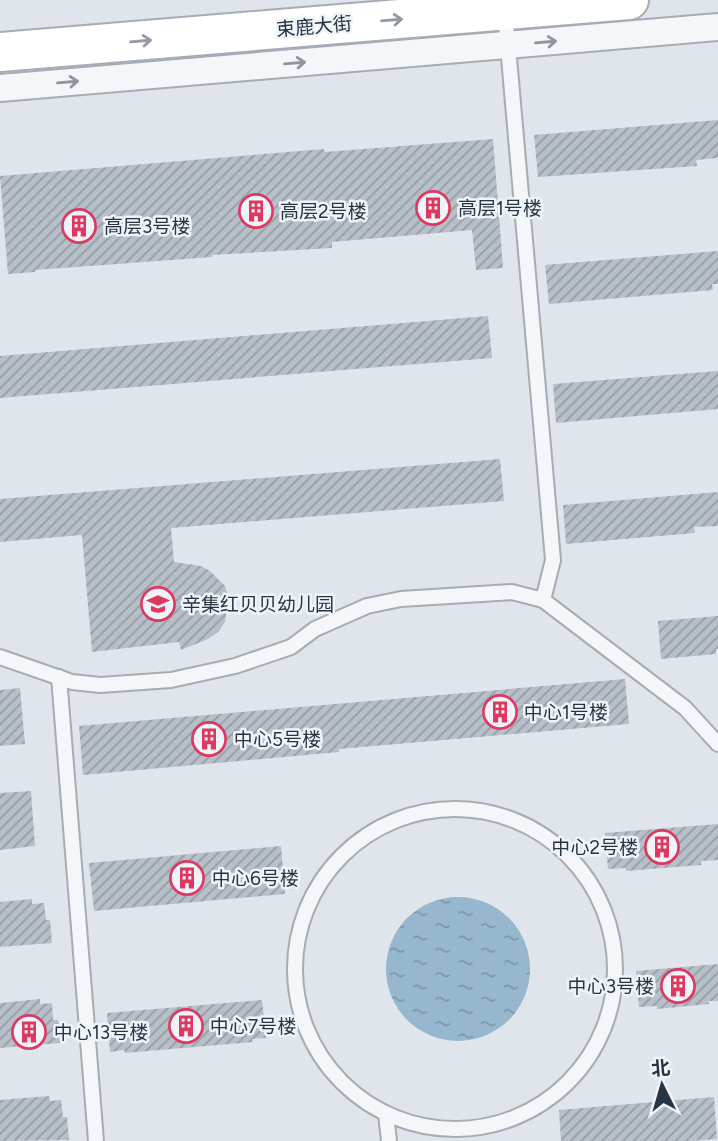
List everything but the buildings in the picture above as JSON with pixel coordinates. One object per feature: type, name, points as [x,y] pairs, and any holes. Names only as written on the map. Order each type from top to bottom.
[{"type":"main road","name":"束鹿大街","points":[[0,27],[326,0]]},
{"type":"main road","name":"束鹿大街","points":[[0,52],[506,28],[629,0]]},
{"type":"street","points":[[0,88],[506,28],[718,27]]},
{"type":"lane","points":[[506,28],[553,560],[543,600]]},
{"type":"lane","points":[[0,657],[72,682],[100,685],[172,680],[222,669],[291,647],[315,629],[367,606],[401,599],[512,592],[543,600],[685,708],[718,744]]},
{"type":"lane","points":[[59,677],[96,1141]]},
{"type":"lane","points":[[440,810],[489,813],[536,831],[573,860],[588,879],[608,922],[614,945],[614,994],[608,1019],[597,1043],[584,1065],[557,1092],[525,1114],[501,1123],[450,1129],[424,1126],[386,1114],[355,1095],[336,1077],[320,1057],[299,1010],[294,959],[298,934],[317,887],[332,866],[370,834],[392,822],[416,814],[440,810]]},
{"type":"lane","points":[[386,1114],[389,1141]]},
{"type":"water","points":[[458,897],[485,903],[509,918],[524,942],[530,969],[524,996],[509,1020],[485,1035],[458,1041],[431,1035],[407,1020],[392,996],[386,969],[392,942],[407,918],[431,903]]},
{"type":"place","name":"高层1号楼","points":[[433,208]]},
{"type":"place","name":"高层2号楼","points":[[256,211]]},
{"type":"place","name":"高层3号楼","points":[[79,226]]},
{"type":"place","name":"辛集红贝贝幼儿园","points":[[158,604]]},
{"type":"place","name":"中心1号楼","points":[[500,712]]},
{"type":"place","name":"中心5号楼","points":[[209,739]]},
{"type":"place","name":"中心2号楼","points":[[662,847]]},
{"type":"place","name":"中心6号楼","points":[[187,878]]},
{"type":"place","name":"中心3号楼","points":[[678,986]]},
{"type":"place","name":"中心7号楼","points":[[186,1026]]},
{"type":"place","name":"中心13号楼","points":[[29,1032]]}]
